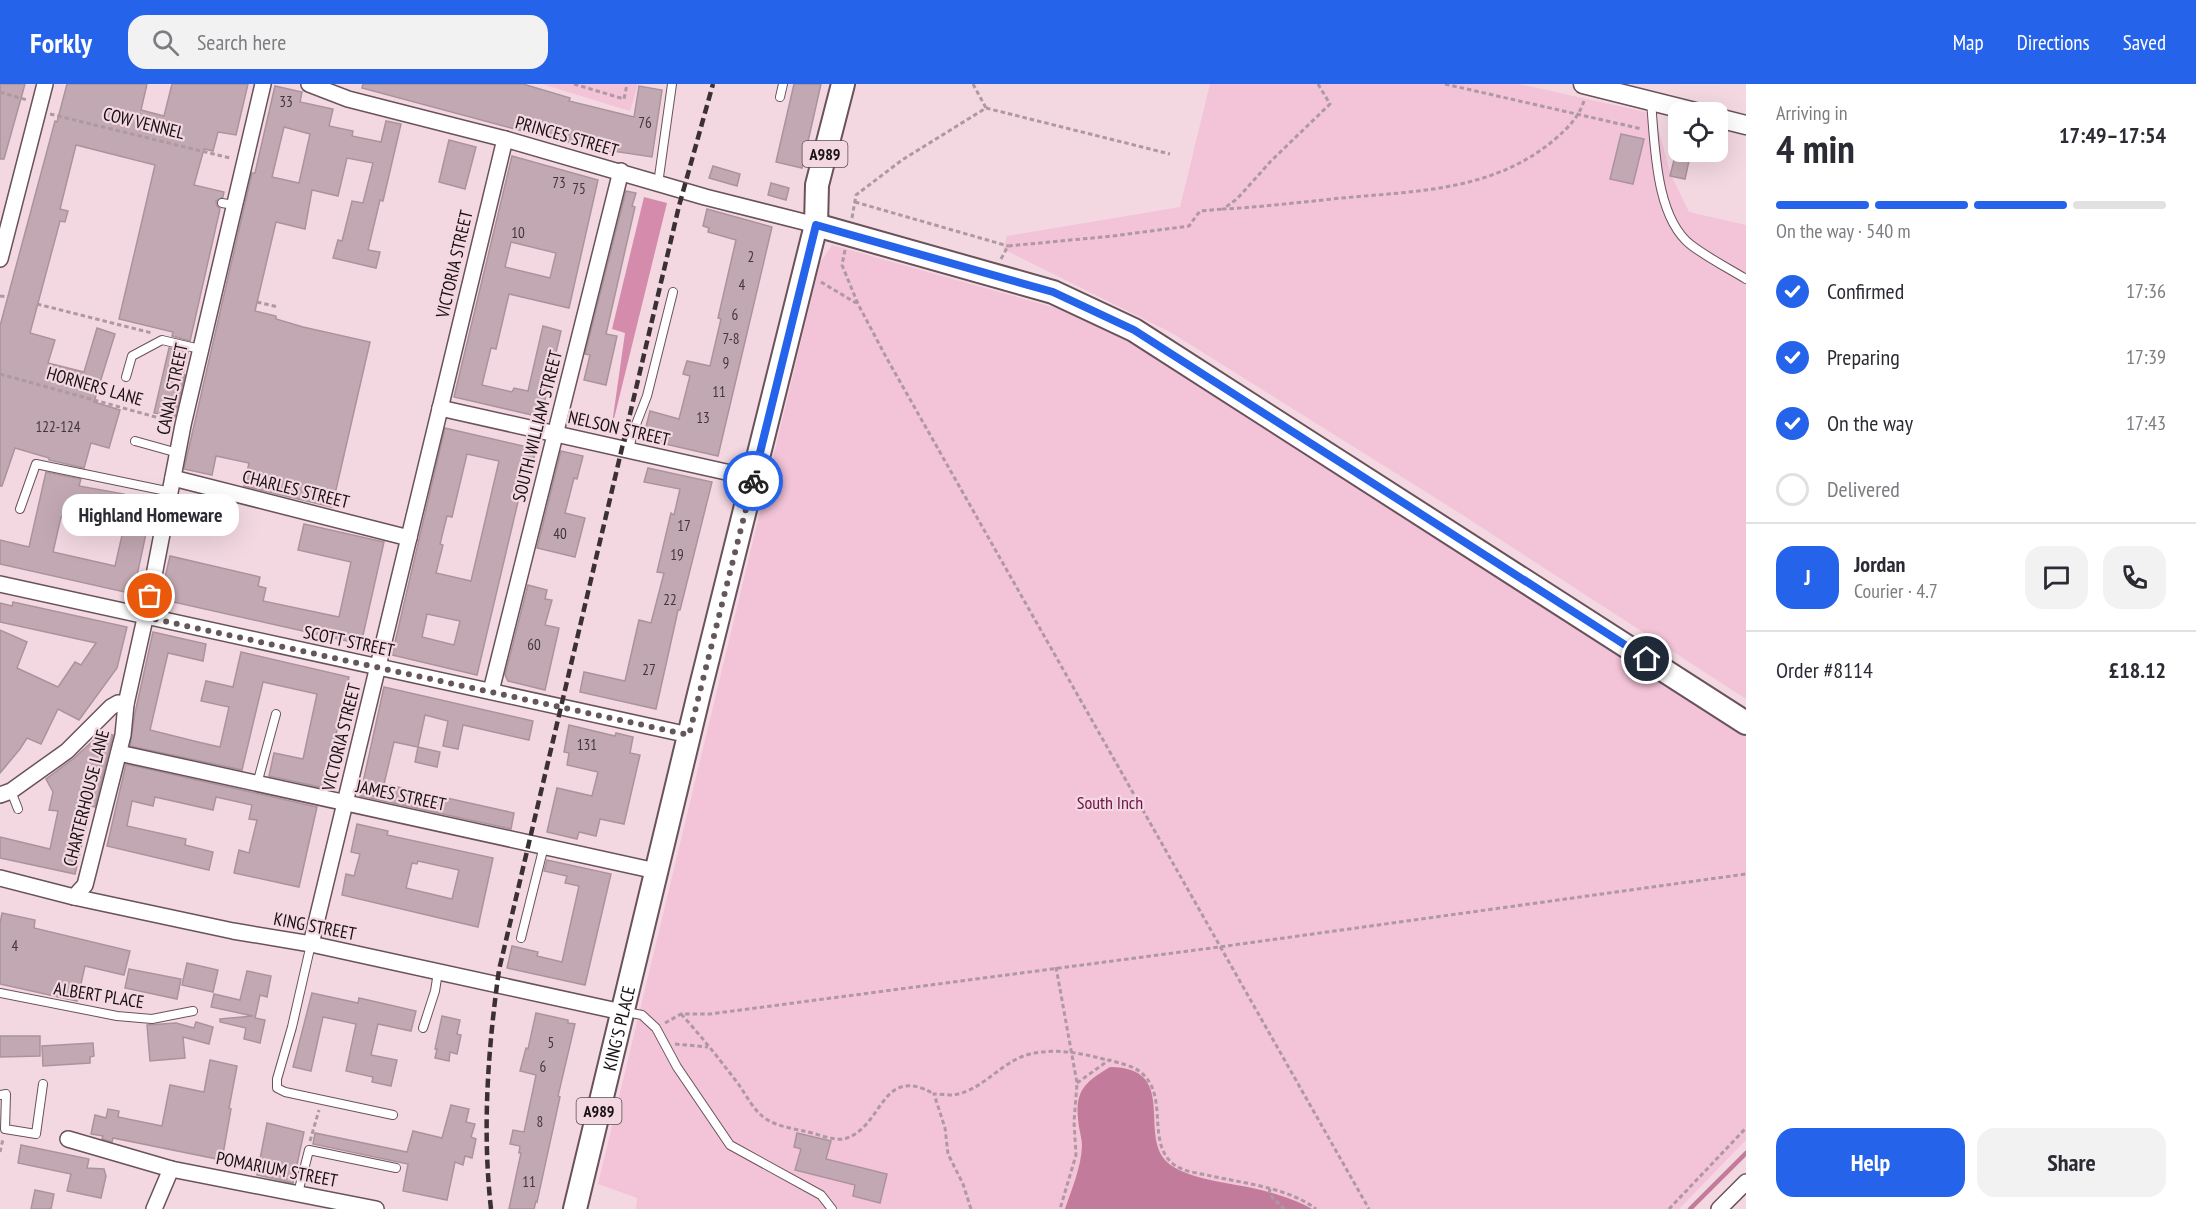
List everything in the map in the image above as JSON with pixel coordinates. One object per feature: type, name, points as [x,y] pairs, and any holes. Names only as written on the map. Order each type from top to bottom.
[{"type":"main road","name":"A989","points":[[656,871],[816,225],[817,185],[843,84]]},
{"type":"main road","points":[[816,225],[1053,292],[1134,330],[1746,723]]},
{"type":"main road","name":"KING'S PLACE","points":[[576,1209],[656,871]]},
{"type":"street","points":[[0,259],[45,84]]},
{"type":"street","name":"CANAL STREET","points":[[126,704],[200,349],[208,287],[228,204],[243,162],[263,84]]},
{"type":"street","name":"PRINCES STREET","points":[[309,84],[348,99],[505,139],[621,171],[658,184],[816,225]]},
{"type":"street","points":[[1586,85],[1668,106]]},
{"type":"street","points":[[1728,120],[1746,125]]},
{"type":"street","name":"VICTORIA STREET","points":[[311,944],[505,139]]},
{"type":"street","name":"SOUTH WILLIAM STREET","points":[[491,691],[621,171]]},
{"type":"street","name":"NELSON STREET","points":[[440,408],[753,478]]},
{"type":"street","name":"CHARLES STREET","points":[[172,485],[409,538]]},
{"type":"street","name":"SCOTT STREET","points":[[0,584],[689,735]]},
{"type":"street","points":[[6,793],[67,751],[111,707],[118,703],[126,704]]},
{"type":"street","name":"CHARTERHOUSE LANE","points":[[74,897],[85,885],[124,728],[126,704]]},
{"type":"street","name":"JAMES STREET","points":[[118,753],[656,871]]},
{"type":"street","name":"KING STREET","points":[[1,881],[233,931],[311,944],[622,1012]]},
{"type":"street","name":"POMARIUM STREET","points":[[68,1139],[171,1169],[376,1209]]},
{"type":"street","points":[[154,1209],[171,1169]]},
{"type":"street","points":[[1719,1209],[1746,1182]]},
{"type":"lane","points":[[658,184],[672,84]]},
{"type":"lane","points":[[780,97],[783,84]]},
{"type":"lane","points":[[1651,102],[1657,178],[1677,229],[1690,244],[1746,279]]},
{"type":"lane","points":[[629,450],[633,432],[647,396],[674,292]]},
{"type":"lane","points":[[126,377],[132,356],[162,340],[200,349]]},
{"type":"lane","points":[[135,441],[178,453]]},
{"type":"lane","points":[[20,509],[36,465],[172,485]]},
{"type":"lane","points":[[257,784],[276,714]]},
{"type":"lane","points":[[6,793],[18,809]]},
{"type":"lane","points":[[521,938],[543,846]]},
{"type":"lane","name":"VICTORIA STREET","points":[[311,944],[292,1027],[277,1079],[277,1088],[285,1092],[393,1115]]},
{"type":"lane","points":[[423,1028],[438,972]]},
{"type":"lane","name":"ALBERT PLACE","points":[[0,993],[117,1016],[152,1019],[193,1011]]},
{"type":"lane","points":[[622,1012],[628,1011],[642,1015],[656,1028],[677,1067],[730,1145],[821,1195],[832,1209]]},
{"type":"lane","points":[[0,1095],[6,1094],[5,1129],[36,1134],[43,1084]]},
{"type":"lane","points":[[298,1193],[309,1150],[396,1168]]},
{"type":"path","points":[[574,84],[624,99],[627,84]]},
{"type":"path","points":[[973,84],[986,108]]},
{"type":"path","points":[[1223,209],[1237,199],[1271,161],[1330,104],[1318,84]]},
{"type":"path","points":[[1445,84],[1579,116],[1654,131]]},
{"type":"path","points":[[855,202],[1008,246],[1189,226],[1200,211],[1276,206],[1439,189],[1476,182],[1514,167],[1539,153],[1579,116],[1586,85]]},
{"type":"path","name":"COW VENNEL","points":[[0,92],[39,108],[243,162]]},
{"type":"path","points":[[1170,154],[986,108],[902,160],[856,195],[842,264],[858,304],[1369,1209]]},
{"type":"path","points":[[994,274],[1008,246]]},
{"type":"path","points":[[804,272],[858,304]]},
{"type":"path","points":[[0,296],[8,297]]},
{"type":"path","points":[[257,302],[278,307]]},
{"type":"path","points":[[37,304],[157,334]]},
{"type":"path","name":"HORNERS LANE","points":[[0,374],[183,425]]},
{"type":"path","points":[[656,1028],[681,1014],[710,1014],[1746,874]]},
{"type":"path","points":[[1056,967],[1077,1083],[1074,1122],[1076,1155],[1060,1209]]},
{"type":"path","points":[[681,1014],[710,1047],[761,1115],[778,1125],[841,1140],[854,1135],[870,1120],[878,1105],[890,1093],[905,1085],[920,1086],[934,1094],[953,1095],[986,1081],[1011,1062],[1029,1054],[1072,1051],[1109,1060],[1138,1070],[1150,1082],[1155,1097],[1161,1145],[1173,1165],[1187,1171],[1270,1189],[1308,1203],[1316,1209]]},
{"type":"path","points":[[663,1042],[710,1047]]},
{"type":"path","points":[[1077,1083],[1109,1060]]},
{"type":"path","points":[[934,1094],[945,1128],[948,1154],[963,1184],[971,1209]]},
{"type":"path","points":[[310,1141],[315,1121]]},
{"type":"path","points":[[1669,1209],[1746,1128]]},
{"type":"path","points":[[1270,1189],[1269,1194],[1284,1209]]},
{"type":"green space","points":[[542,84],[638,84],[630,111]]},
{"type":"green space","points":[[1210,84],[1519,84],[1655,114],[1670,173],[1689,212],[1746,225],[1746,699],[1461,514],[1172,333],[1003,249],[1007,236],[1180,207]]},
{"type":"green space","name":"South Inch","points":[[832,245],[1134,330],[1746,733],[1746,1140],[1679,1209],[636,1209],[637,1198],[598,1184],[820,263]]},
{"type":"shaded area","points":[[644,197],[667,203],[611,431],[625,333],[612,329]]},
{"type":"shaded area","points":[[1110,1067],[1131,1070],[1144,1078],[1150,1089],[1159,1149],[1166,1161],[1174,1167],[1197,1177],[1294,1200],[1312,1209],[1065,1209],[1076,1178],[1081,1154],[1079,1097],[1087,1084]]},
{"type":"building","points":[[0,84],[25,84],[4,159],[0,159]]},
{"type":"building","points":[[67,84],[147,84],[141,110],[164,116],[172,84],[248,84],[236,135],[218,132],[213,151],[204,149],[194,185],[224,192],[223,197],[216,201],[220,209],[190,341],[172,336],[173,332],[119,319],[155,165],[76,145],[60,209],[68,211],[65,222],[60,221],[30,333],[55,340],[48,363],[84,372],[97,328],[115,334],[94,402],[120,410],[109,448],[91,443],[84,468],[49,460],[49,458],[15,448],[2,486],[0,486],[0,326]]},
{"type":"building","points":[[363,84],[523,84],[570,98],[569,101],[634,117],[639,86],[662,90],[652,157],[613,151],[613,153],[515,129],[362,88]]},
{"type":"building","points":[[794,84],[821,84],[802,168],[776,162]]},
{"type":"building","points":[[275,86],[302,92],[300,102],[333,109],[329,126],[353,131],[352,136],[381,142],[386,121],[401,124],[383,201],[380,200],[368,250],[380,252],[376,268],[333,258],[338,240],[342,241],[352,201],[363,203],[373,163],[347,158],[338,196],[312,190],[305,229],[276,222],[255,311],[276,316],[276,319],[303,327],[370,342],[332,507],[244,486],[249,463],[216,456],[212,475],[184,469],[252,173],[255,173]],"holes":[[[284,127],[310,134],[299,183],[272,177]]]},
{"type":"building","points":[[1621,134],[1644,139],[1633,184],[1610,179]]},
{"type":"building","points":[[449,140],[476,147],[465,189],[439,182]]},
{"type":"building","points":[[512,156],[598,180],[569,308],[509,294],[496,349],[491,348],[482,385],[512,392],[514,388],[528,391],[543,326],[561,331],[541,417],[454,397]],"holes":[[[511,242],[556,253],[550,278],[505,267]]]},
{"type":"building","points":[[1674,162],[1689,162],[1685,179],[1670,176]]},
{"type":"building","points":[[713,166],[740,174],[737,186],[709,178]]},
{"type":"building","points":[[771,183],[789,188],[786,200],[768,195]]},
{"type":"building","points":[[626,191],[636,193],[632,206],[635,207],[606,334],[617,336],[606,385],[584,380],[590,355],[585,354]]},
{"type":"building","points":[[707,209],[772,227],[718,456],[643,439],[650,411],[679,419],[690,376],[683,374],[687,361],[710,366],[721,319],[718,318],[736,240],[708,232],[709,228],[703,226]]},
{"type":"building","points":[[169,348],[188,352],[175,417],[154,413]]},
{"type":"building","points":[[445,428],[536,449],[531,470],[526,468],[477,675],[392,655]],"holes":[[[467,454],[499,461],[471,581],[436,573],[447,516],[452,517]],[[427,614],[460,621],[454,645],[422,637]]]},
{"type":"building","points":[[561,451],[583,456],[577,479],[574,478],[565,513],[585,518],[575,557],[537,548]]},
{"type":"building","points":[[648,468],[712,482],[680,610],[678,610],[656,709],[580,692],[584,672],[625,681],[639,620],[651,623],[664,573],[657,572],[671,513],[674,515],[680,489],[644,482]]},
{"type":"building","points":[[46,472],[81,479],[79,486],[124,494],[123,498],[152,506],[134,589],[129,593],[0,564],[0,540],[29,547]],"holes":[[[61,517],[123,531],[115,566],[53,552]]]},
{"type":"building","points":[[304,524],[384,542],[361,644],[160,599],[170,556],[260,577],[258,586],[266,588],[263,601],[339,617],[351,562],[298,550]]},
{"type":"building","points":[[528,585],[547,590],[545,599],[552,600],[545,625],[559,628],[545,690],[508,681],[505,675]]},
{"type":"building","points":[[13,602],[127,627],[117,668],[79,720],[58,709],[41,744],[27,738],[0,773],[0,630],[27,642],[17,668],[58,687],[75,662],[81,665],[96,643],[0,622],[0,603],[12,606]]},
{"type":"building","points":[[153,632],[206,644],[203,661],[168,653],[150,730],[198,742],[220,747],[229,707],[201,701],[206,681],[233,687],[241,652],[349,677],[324,788],[269,776],[274,753],[303,759],[317,694],[263,682],[242,770],[130,746]]},
{"type":"building","points":[[384,687],[533,721],[529,740],[463,725],[458,749],[443,746],[448,721],[425,715],[418,747],[394,742],[384,784],[514,813],[511,829],[360,796]]},
{"type":"building","points":[[569,725],[615,736],[616,733],[633,737],[630,753],[640,755],[624,824],[600,819],[596,836],[579,832],[577,839],[547,832],[557,788],[592,796],[598,772],[567,765],[569,753],[564,752]]},
{"type":"building","points":[[103,732],[113,735],[95,807],[91,806],[75,874],[0,858],[0,837],[50,849],[58,811],[49,810],[53,792],[46,779]]},
{"type":"building","points":[[418,747],[440,752],[437,767],[415,762]]},
{"type":"building","points":[[126,764],[317,807],[299,887],[234,873],[239,850],[249,853],[257,820],[249,819],[252,805],[216,797],[213,810],[155,797],[153,806],[132,801],[127,826],[186,839],[185,845],[213,852],[209,870],[107,846]]},
{"type":"building","points":[[357,824],[388,831],[387,835],[493,858],[478,927],[342,895],[346,874],[354,876],[360,854],[351,852]],"holes":[[[418,861],[459,870],[452,899],[406,888],[412,863],[417,864]]]},
{"type":"building","points":[[547,860],[611,874],[585,985],[507,968],[512,946],[538,952],[537,956],[562,962],[579,886],[565,883],[567,876],[544,871]]},
{"type":"building","points":[[2,913],[35,920],[34,928],[130,951],[124,975],[85,966],[77,1001],[0,984]]},
{"type":"building","points":[[187,963],[218,970],[213,992],[182,985]]},
{"type":"building","points":[[129,969],[181,979],[177,999],[125,988]]},
{"type":"building","points":[[247,971],[271,976],[267,997],[260,995],[255,1018],[265,1020],[260,1043],[244,1039],[246,1028],[220,1022],[220,1019],[253,1016],[211,1007],[214,994],[240,1000]]},
{"type":"building","points":[[312,993],[358,1003],[359,998],[416,1011],[411,1031],[378,1024],[371,1055],[397,1060],[391,1086],[372,1082],[373,1077],[346,1071],[356,1024],[323,1017],[311,1071],[293,1067]]},
{"type":"building","points":[[536,1013],[568,1020],[568,1023],[575,1024],[537,1202],[534,1209],[509,1209],[521,1153],[519,1153],[520,1146],[510,1144],[513,1130],[524,1132],[536,1075],[520,1071],[526,1048],[528,1049]]},
{"type":"building","points":[[442,1016],[460,1020],[457,1034],[461,1035],[457,1054],[450,1052],[449,1061],[435,1058]]},
{"type":"building","points":[[196,1022],[213,1027],[209,1044],[183,1037],[185,1058],[150,1061],[147,1025],[176,1023],[194,1028]]},
{"type":"building","points":[[0,1036],[40,1036],[40,1056],[0,1057]]},
{"type":"building","points":[[93,1043],[94,1056],[90,1057],[90,1063],[43,1066],[42,1046]]},
{"type":"building","points":[[210,1060],[237,1066],[222,1160],[113,1138],[112,1142],[102,1139],[103,1136],[91,1134],[95,1115],[106,1118],[108,1109],[119,1111],[118,1117],[162,1126],[170,1085],[204,1092]]},
{"type":"building","points":[[451,1105],[469,1109],[466,1122],[475,1124],[471,1137],[476,1139],[472,1158],[465,1156],[463,1165],[455,1162],[447,1200],[403,1191],[408,1164],[313,1144],[315,1133],[407,1152],[413,1131],[442,1138]]},
{"type":"building","points":[[267,1123],[304,1132],[293,1183],[257,1175]]},
{"type":"building","points":[[797,1133],[831,1141],[826,1159],[887,1174],[880,1203],[853,1196],[855,1185],[795,1170],[801,1149],[794,1147]]},
{"type":"building","points":[[21,1145],[89,1159],[87,1168],[104,1169],[106,1176],[101,1198],[67,1191],[71,1174],[18,1163]]},
{"type":"building","points":[[35,1190],[54,1194],[51,1209],[31,1209]]},
{"type":"waterway","points":[[1690,1209],[1746,1153]]},
{"type":"railway","points":[[491,1209],[488,1179],[487,1089],[499,970],[679,206],[713,84]]},
{"type":"way so far","points":[[150,596],[145,617],[689,735],[753,481]]},
{"type":"place","name":"Highland Homeware","points":[[150,596]]},
{"type":"route","points":[[753,481],[816,225],[1053,292],[1134,330],[1647,659]]}]
